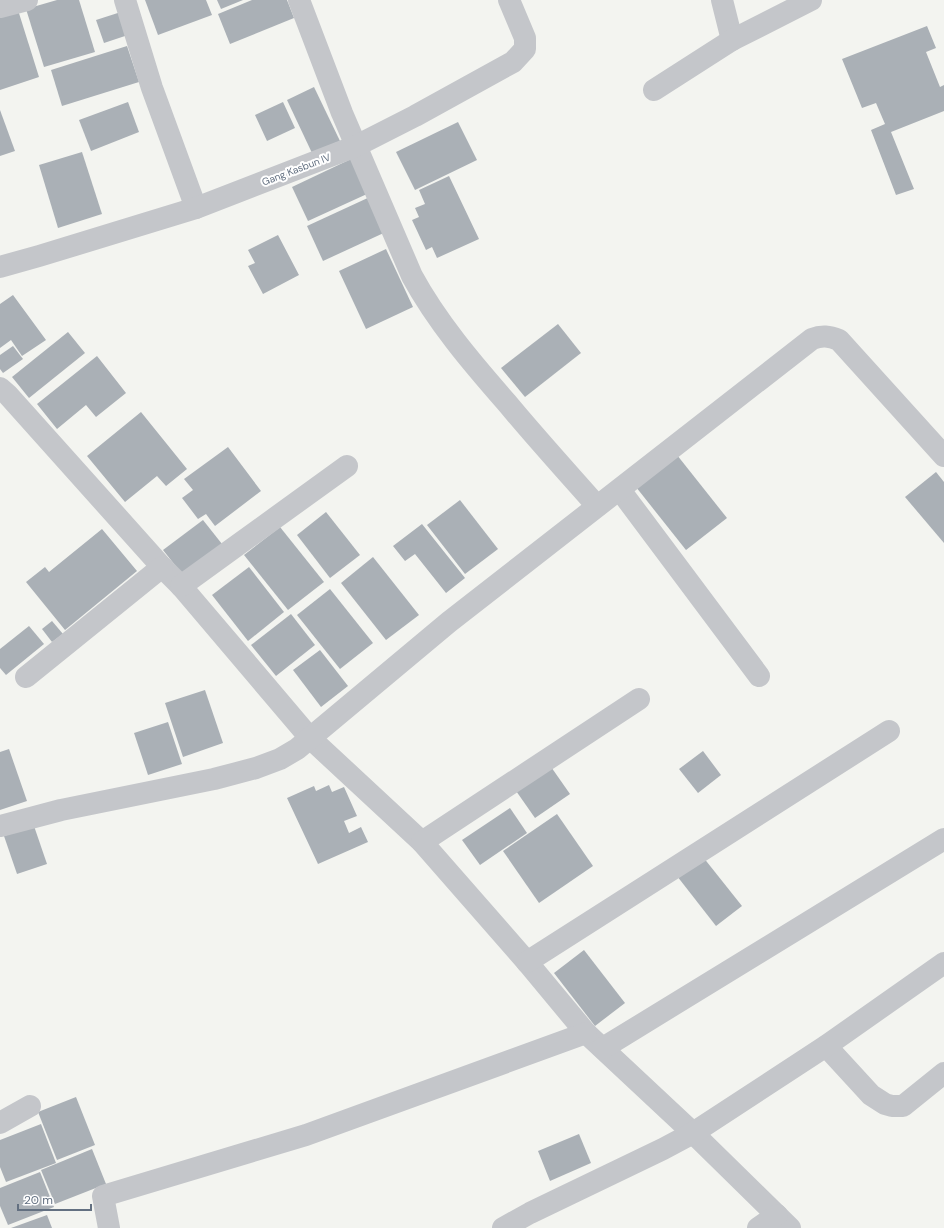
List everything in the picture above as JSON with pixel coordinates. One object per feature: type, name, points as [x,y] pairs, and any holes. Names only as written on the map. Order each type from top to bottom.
[{"type":"street","points":[[0,7],[27,0]]},
{"type":"street","points":[[125,0],[152,88],[196,208]]},
{"type":"street","points":[[299,0],[342,113],[412,276],[422,294],[436,316],[481,374],[597,506]]},
{"type":"street","name":"Gang Kasbun IV","points":[[0,267],[196,208],[356,146],[415,116],[513,62],[525,49],[525,38],[509,0]]},
{"type":"street","points":[[722,0],[732,40]]},
{"type":"street","points":[[654,90],[732,40],[811,0]]},
{"type":"street","points":[[0,826],[61,810],[214,779],[256,768],[280,759],[297,749],[449,622],[812,339],[819,336],[832,337],[845,345],[944,456]]},
{"type":"street","points":[[0,388],[162,568],[181,586],[310,738],[422,842],[527,962],[586,1033],[604,1048],[693,1133],[783,1222]]},
{"type":"street","points":[[181,586],[347,466]]},
{"type":"street","points":[[620,490],[759,676]]},
{"type":"street","points":[[26,677],[162,568]]},
{"type":"street","points":[[422,842],[639,699]]},
{"type":"street","points":[[527,962],[889,731]]},
{"type":"street","points":[[604,1048],[944,839]]},
{"type":"street","points":[[503,1228],[693,1133],[826,1046],[944,963]]},
{"type":"street","points":[[109,1228],[103,1196],[306,1135],[586,1033]]},
{"type":"street","points":[[826,1046],[871,1095],[885,1104],[892,1106],[903,1106],[944,1073]]},
{"type":"street","points":[[0,1122],[30,1106]]},
{"type":"street","points":[[758,1228],[783,1222]]},
{"type":"building","points":[[57,0],[79,0],[95,52],[44,67],[26,9]]},
{"type":"building","points":[[145,0],[206,0],[212,15],[158,35]]},
{"type":"building","points":[[217,0],[243,0],[221,9]]},
{"type":"building","points":[[252,0],[287,0],[294,18],[230,44],[218,14]]},
{"type":"building","points":[[18,10],[39,77],[0,90],[0,15]]},
{"type":"building","points":[[124,11],[131,34],[104,43],[96,20]]},
{"type":"building","points":[[927,26],[936,48],[926,52],[940,87],[944,85],[944,111],[891,132],[914,189],[896,195],[871,130],[885,124],[876,103],[862,108],[842,59]]},
{"type":"building","points":[[127,46],[139,82],[62,106],[51,70]]},
{"type":"building","points":[[314,87],[340,141],[312,153],[287,100]]},
{"type":"building","points":[[128,102],[139,132],[91,151],[79,120]]},
{"type":"building","points":[[283,102],[295,128],[267,141],[255,115]]},
{"type":"building","points":[[0,110],[15,151],[0,156]]},
{"type":"building","points":[[458,122],[477,160],[415,190],[396,152]]},
{"type":"building","points":[[82,152],[102,214],[58,228],[39,165]]},
{"type":"building","points":[[351,159],[367,194],[308,221],[292,187]]},
{"type":"building","points":[[449,176],[479,239],[437,258],[432,247],[426,250],[412,220],[419,217],[415,208],[425,204],[419,190]]},
{"type":"building","points":[[372,196],[388,231],[323,261],[307,226]]},
{"type":"building","points":[[278,235],[299,275],[263,294],[248,266],[255,263],[248,250]]},
{"type":"building","points":[[386,249],[413,307],[366,329],[339,271]]},
{"type":"building","points":[[13,295],[46,340],[22,356],[11,340],[0,348],[0,304]]},
{"type":"building","points":[[558,324],[581,353],[525,397],[501,368]]},
{"type":"building","points":[[68,332],[85,353],[29,398],[12,377]]},
{"type":"building","points":[[13,346],[23,359],[3,373],[0,369],[0,355]]},
{"type":"building","points":[[97,356],[126,393],[96,417],[86,405],[57,429],[37,404]]},
{"type":"building","points":[[141,412],[187,469],[166,486],[157,476],[125,502],[87,456]]},
{"type":"building","points":[[228,447],[261,491],[215,526],[206,514],[198,519],[182,498],[193,490],[184,479]]},
{"type":"building","points":[[677,455],[727,518],[686,550],[636,487]]},
{"type":"building","points":[[936,472],[944,482],[944,543],[905,497]]},
{"type":"building","points":[[460,500],[498,549],[465,574],[427,525]]},
{"type":"building","points":[[326,512],[360,555],[330,578],[297,535]]},
{"type":"building","points":[[203,520],[222,544],[182,574],[163,550]]},
{"type":"building","points":[[422,524],[465,578],[446,593],[415,554],[405,561],[393,546]]},
{"type":"building","points":[[280,527],[324,582],[288,610],[244,555]]},
{"type":"building","points":[[102,529],[137,571],[65,630],[26,582],[45,567],[49,572]]},
{"type":"building","points":[[373,557],[419,615],[386,640],[341,583]]},
{"type":"building","points":[[249,567],[284,612],[248,641],[212,595]]},
{"type":"building","points":[[330,589],[373,643],[340,669],[297,615]]},
{"type":"building","points":[[291,614],[315,645],[276,676],[251,645]]},
{"type":"building","points":[[52,621],[63,634],[52,642],[42,629]]},
{"type":"building","points":[[29,626],[44,644],[6,675],[0,668],[0,649]]},
{"type":"building","points":[[320,650],[348,686],[321,707],[293,670]]},
{"type":"building","points":[[205,690],[223,743],[183,757],[165,703]]},
{"type":"building","points":[[168,722],[182,764],[148,775],[134,733]]},
{"type":"building","points":[[9,749],[27,801],[0,810],[0,752]]},
{"type":"building","points":[[703,751],[721,775],[698,793],[679,769]]},
{"type":"building","points":[[549,764],[570,794],[535,818],[514,788]]},
{"type":"building","points":[[329,785],[332,792],[344,787],[357,816],[344,821],[349,833],[361,827],[368,842],[318,864],[287,798],[314,786],[316,791]]},
{"type":"building","points":[[510,808],[527,833],[480,865],[462,840]]},
{"type":"building","points":[[557,814],[593,866],[539,903],[503,851]]},
{"type":"building","points":[[34,826],[47,864],[17,874],[4,836]]},
{"type":"building","points":[[703,857],[742,906],[716,926],[677,876]]},
{"type":"building","points":[[584,950],[625,1003],[595,1026],[554,973]]},
{"type":"building","points":[[76,1097],[95,1145],[57,1160],[38,1112]]},
{"type":"building","points":[[41,1124],[56,1163],[6,1182],[0,1167],[0,1140]]},
{"type":"building","points":[[579,1134],[591,1163],[550,1181],[538,1151]]},
{"type":"building","points":[[92,1149],[106,1184],[55,1204],[41,1170]]},
{"type":"building","points":[[40,1172],[54,1207],[8,1225],[0,1206],[0,1188]]},
{"type":"building","points":[[47,1215],[52,1228],[11,1228]]}]
